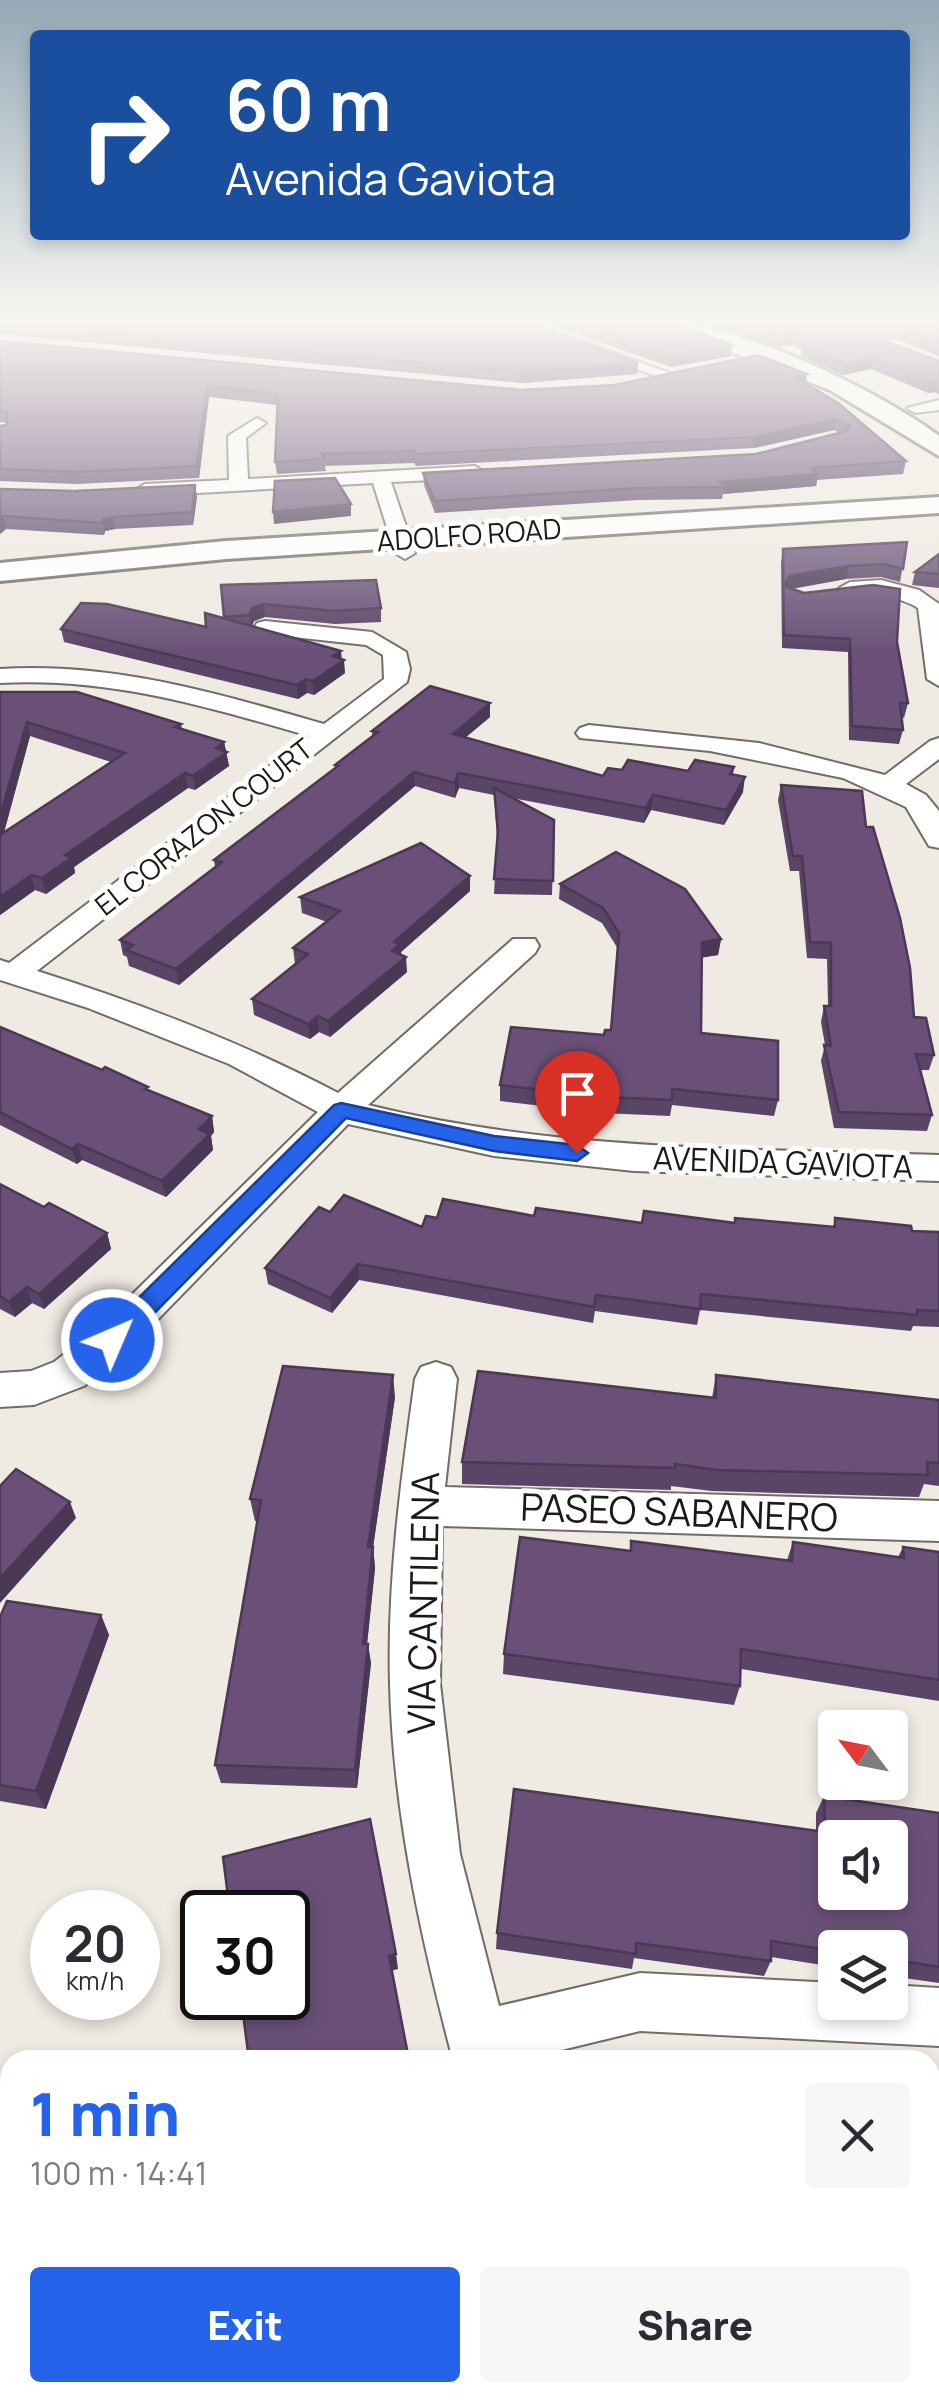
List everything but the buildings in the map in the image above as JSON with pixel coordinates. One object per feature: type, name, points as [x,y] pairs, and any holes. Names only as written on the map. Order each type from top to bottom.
[{"type":"main road","points":[[909,429],[939,448]]},
{"type":"main road","name":"ADOLFO ROAD","points":[[0,588],[402,547],[939,506]]},
{"type":"main road","name":"ADOLFO ROAD","points":[[0,572],[226,550],[402,547],[939,520]]},
{"type":"street","points":[[239,485],[236,436],[248,429]]},
{"type":"street","points":[[131,491],[494,470]]},
{"type":"street","points":[[380,477],[402,547]]},
{"type":"street","points":[[830,592],[865,586],[890,588],[916,596],[929,605],[939,679]]},
{"type":"street","name":"EL CORAZON COURT","points":[[7,972],[395,682],[398,669],[394,652],[372,639],[265,628]]},
{"type":"street","points":[[0,676],[39,671],[106,674],[326,733]]},
{"type":"street","points":[[589,733],[634,734],[750,750],[824,766],[914,799],[926,812],[939,840]]},
{"type":"street","points":[[887,786],[939,746]]},
{"type":"street","points":[[0,1390],[34,1388],[69,1374],[112,1340],[341,1110],[524,946]]},
{"type":"street","name":"AVENIDA GAVIOTA","points":[[7,972],[99,1000],[241,1056],[341,1110],[425,1131],[548,1150],[634,1158],[939,1168]]},
{"type":"street","name":"VIA CANTILENA","points":[[436,1379],[420,1506],[415,1684],[433,1854],[479,2050]]},
{"type":"street","name":"PASEO SABANERO","points":[[420,1506],[939,1521]]},
{"type":"street","points":[[479,2050],[640,2002],[939,2017]]},
{"type":"route","points":[[112,1340],[341,1110],[494,1144],[577,1153]]}]
